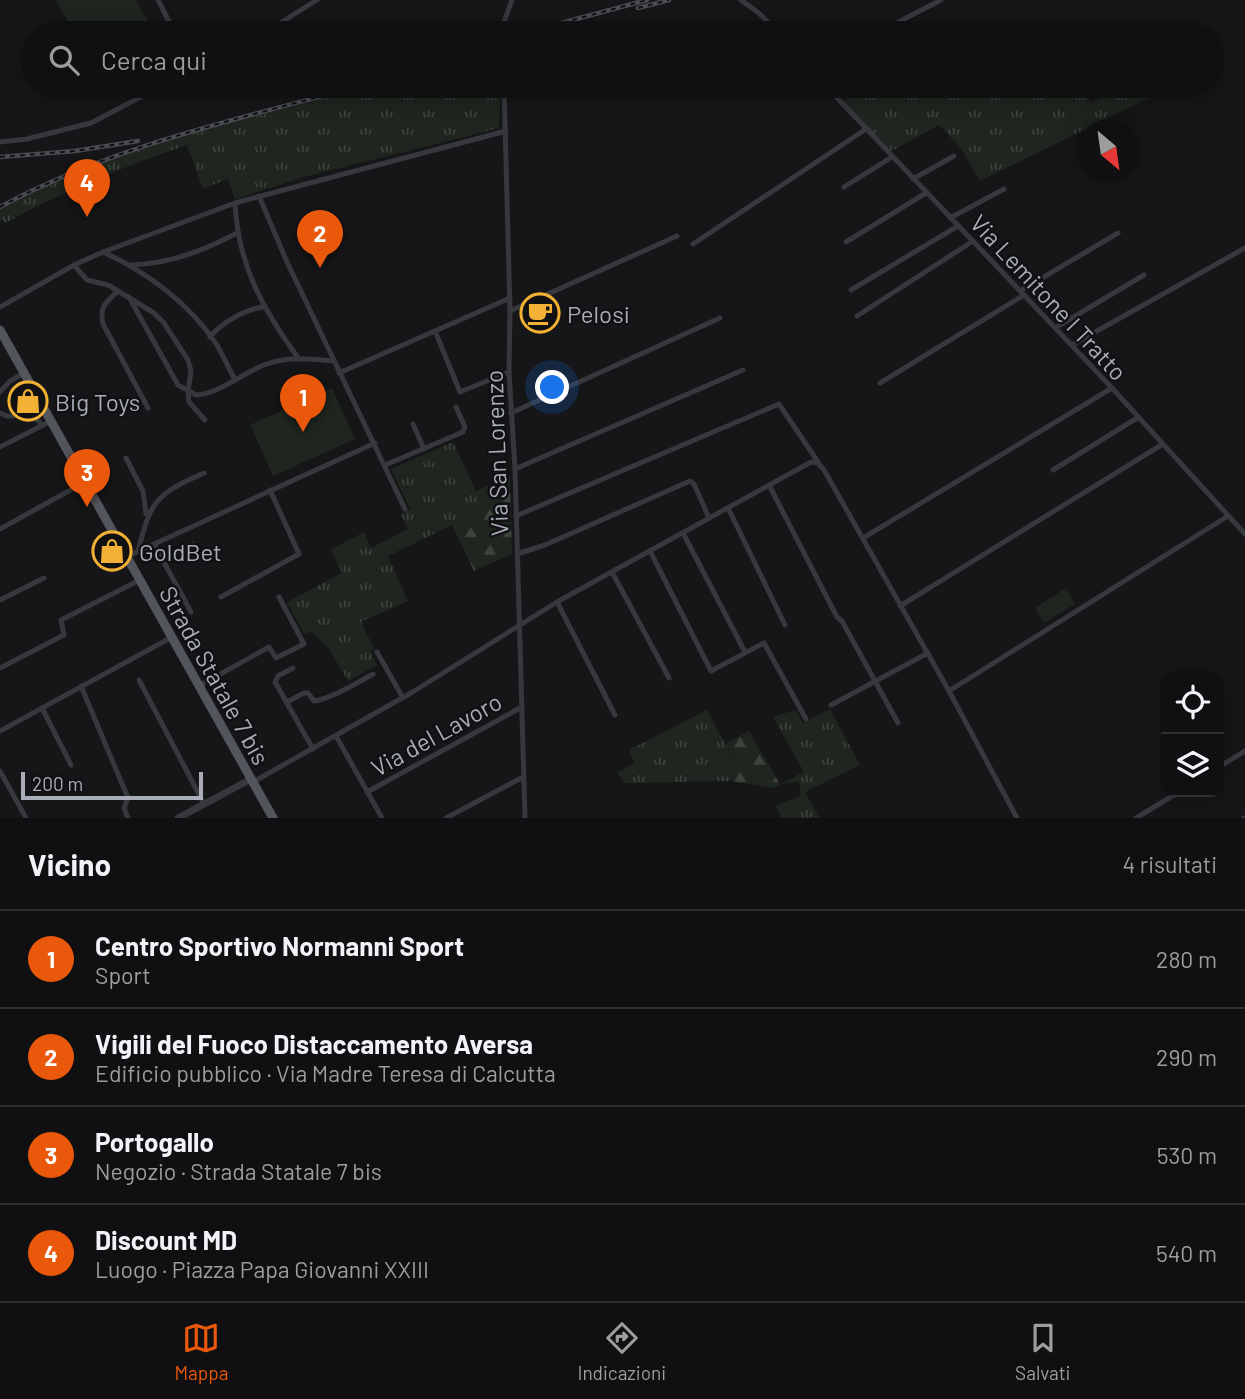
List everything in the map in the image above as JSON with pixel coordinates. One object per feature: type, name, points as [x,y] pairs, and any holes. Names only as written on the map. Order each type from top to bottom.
[{"type":"main road","name":"Strada Statale 7 bis","points":[[0,330],[24,373],[46,423],[85,482],[128,556],[273,818]]},
{"type":"street","points":[[158,0],[169,21]]},
{"type":"street","points":[[283,21],[317,0]]},
{"type":"street","points":[[505,21],[512,0]]},
{"type":"street","points":[[741,0],[767,21]]},
{"type":"street","points":[[900,21],[941,0]]},
{"type":"street","points":[[0,142],[27,139],[91,123],[139,98]]},
{"type":"street","name":"Via San Lorenzo","points":[[505,98],[510,298],[509,372],[515,469],[524,818]]},
{"type":"street","name":"Via Lemitone I Tratto","points":[[838,98],[1072,345],[1245,534]]},
{"type":"street","points":[[693,244],[866,129]]},
{"type":"street","points":[[0,307],[74,265],[103,252],[235,203],[506,131]]},
{"type":"street","points":[[914,179],[954,156]]},
{"type":"street","points":[[844,187],[892,157]]},
{"type":"street","points":[[950,218],[1004,189]]},
{"type":"street","points":[[846,242],[926,193]]},
{"type":"street","points":[[259,196],[287,262],[405,509]]},
{"type":"street","points":[[235,203],[241,254],[265,307],[299,359]]},
{"type":"street","points":[[851,290],[958,226]]},
{"type":"street","points":[[132,265],[182,257],[237,233]]},
{"type":"street","points":[[880,383],[1118,233]]},
{"type":"street","points":[[510,312],[677,236]]},
{"type":"street","points":[[858,316],[973,241]]},
{"type":"street","points":[[1072,345],[1245,248]]},
{"type":"street","points":[[103,252],[132,265],[178,301],[211,337],[235,380]]},
{"type":"street","points":[[74,265],[87,280],[108,285],[164,323],[188,360],[191,371],[188,392],[190,402],[205,420]]},
{"type":"street","points":[[1055,328],[1144,275]]},
{"type":"street","points":[[118,291],[104,304],[100,313],[103,324],[148,408]]},
{"type":"street","points":[[129,297],[178,385],[196,395],[204,394],[267,363],[299,359],[333,360]]},
{"type":"street","points":[[339,373],[510,298]]},
{"type":"street","points":[[211,337],[219,328],[234,319],[265,307]]},
{"type":"street","points":[[511,413],[720,318]]},
{"type":"street","points":[[435,331],[460,392],[509,372]]},
{"type":"street","points":[[515,469],[743,370]]},
{"type":"street","points":[[0,392],[10,381],[24,373]]},
{"type":"street","points":[[863,538],[1112,388]]},
{"type":"street","points":[[516,516],[779,404],[824,470],[928,653],[1017,818]]},
{"type":"street","points":[[385,465],[463,432],[465,427],[456,407]]},
{"type":"street","points":[[0,413],[8,416],[33,415],[46,423]]},
{"type":"street","points":[[1053,470],[1137,418]]},
{"type":"street","points":[[0,447],[46,423]]},
{"type":"street","points":[[413,424],[424,449]]},
{"type":"street","points":[[128,556],[375,443]]},
{"type":"street","points":[[900,606],[1163,444]]},
{"type":"street","points":[[127,458],[143,491],[146,517]]},
{"type":"street","points":[[178,818],[313,749],[403,698],[557,602],[811,462],[818,463],[824,470]]},
{"type":"street","points":[[138,552],[146,517],[154,503],[179,484],[204,472]]},
{"type":"street","points":[[517,554],[545,545],[690,481],[694,484],[709,518]]},
{"type":"street","points":[[0,529],[85,482]]},
{"type":"street","points":[[769,485],[836,617],[842,621],[898,723]]},
{"type":"street","points":[[221,597],[299,554],[270,490]]},
{"type":"street","points":[[728,508],[785,625]]},
{"type":"street","points":[[949,691],[1228,516]]},
{"type":"street","points":[[683,533],[745,652]]},
{"type":"street","points":[[154,544],[191,612]]},
{"type":"street","points":[[162,558],[193,544]]},
{"type":"street","points":[[649,551],[711,671],[764,643],[807,719]]},
{"type":"street","points":[[612,572],[669,678]]},
{"type":"street","points":[[0,600],[44,578]]},
{"type":"street","points":[[0,668],[64,635],[61,621],[141,580]]},
{"type":"street","points":[[199,686],[269,647],[276,658],[304,644],[279,597]]},
{"type":"street","points":[[557,602],[615,715]]},
{"type":"street","points":[[0,731],[172,637]]},
{"type":"street","points":[[377,652],[403,698]]},
{"type":"street","points":[[831,705],[928,653]]},
{"type":"street","points":[[293,668],[278,676],[275,682],[313,749]]},
{"type":"street","points":[[286,702],[304,693],[309,693],[314,701],[319,701],[340,690],[349,689],[373,674]]},
{"type":"street","points":[[139,680],[204,804]]},
{"type":"street","points":[[81,686],[128,798],[124,808],[128,818]]},
{"type":"street","name":"Via del Lavoro","points":[[367,792],[522,707]]},
{"type":"street","points":[[42,708],[71,765]]},
{"type":"street","points":[[336,736],[382,818]]},
{"type":"street","points":[[1224,764],[1245,751]]},
{"type":"street","points":[[0,771],[26,818]]},
{"type":"street","points":[[446,818],[523,777]]},
{"type":"street","points":[[0,790],[8,786]]},
{"type":"street","points":[[1139,817],[1171,797]]},
{"type":"green space","points":[[56,0],[136,0],[148,21],[67,21]]},
{"type":"green space","points":[[326,98],[500,98],[499,128],[304,177],[235,199],[228,179],[203,189],[187,145],[94,180],[5,223],[3,220],[0,222],[0,210],[88,169],[181,137]]},
{"type":"green space","points":[[849,98],[1088,98],[1091,103],[1101,98],[1149,98],[1106,119],[1077,119],[1077,133],[980,181],[961,148],[939,125],[890,152],[844,101]]},
{"type":"green space","points":[[332,388],[355,439],[273,476],[250,425]]},
{"type":"green space","points":[[453,442],[476,491],[483,488],[490,507],[388,556],[408,601],[361,622],[374,649],[370,651],[377,665],[348,681],[329,649],[311,631],[304,634],[287,602],[342,573],[331,550],[364,532],[371,548],[408,529],[401,514],[410,509],[391,469]]},
{"type":"green space","points":[[510,477],[512,554],[474,571],[452,525],[490,507],[483,488]]},
{"type":"green space","points":[[1066,588],[1075,604],[1044,623],[1035,608]]},
{"type":"green space","points":[[830,709],[860,765],[805,792],[819,818],[782,818],[776,806],[801,796],[799,782],[780,784],[804,772],[773,717],[795,710],[803,723]]},
{"type":"green space","points":[[707,710],[737,766],[731,781],[625,783],[617,773],[634,763],[629,750]]},
{"type":"green space","points":[[749,731],[780,784],[774,788],[731,781],[737,766],[726,744]]},
{"type":"railway","points":[[569,21],[647,0]]},
{"type":"railway","points":[[638,8],[669,0]]},
{"type":"railway","points":[[0,207],[86,167],[131,151],[315,98]]},
{"type":"railway","points":[[0,157],[75,151],[138,141]]},
{"type":"place","name":"Discount MD","points":[[87,217]]},
{"type":"place","name":"Vigili del Fuoco Distaccamento Aversa","points":[[320,268]]},
{"type":"place","name":"Pelosi","points":[[540,313]]},
{"type":"place","name":"Big Toys","points":[[28,401]]},
{"type":"place","name":"Centro Sportivo Normanni Sport","points":[[303,432]]},
{"type":"place","name":"Portogallo","points":[[87,507]]},
{"type":"place","name":"GoldBet","points":[[112,551]]}]
